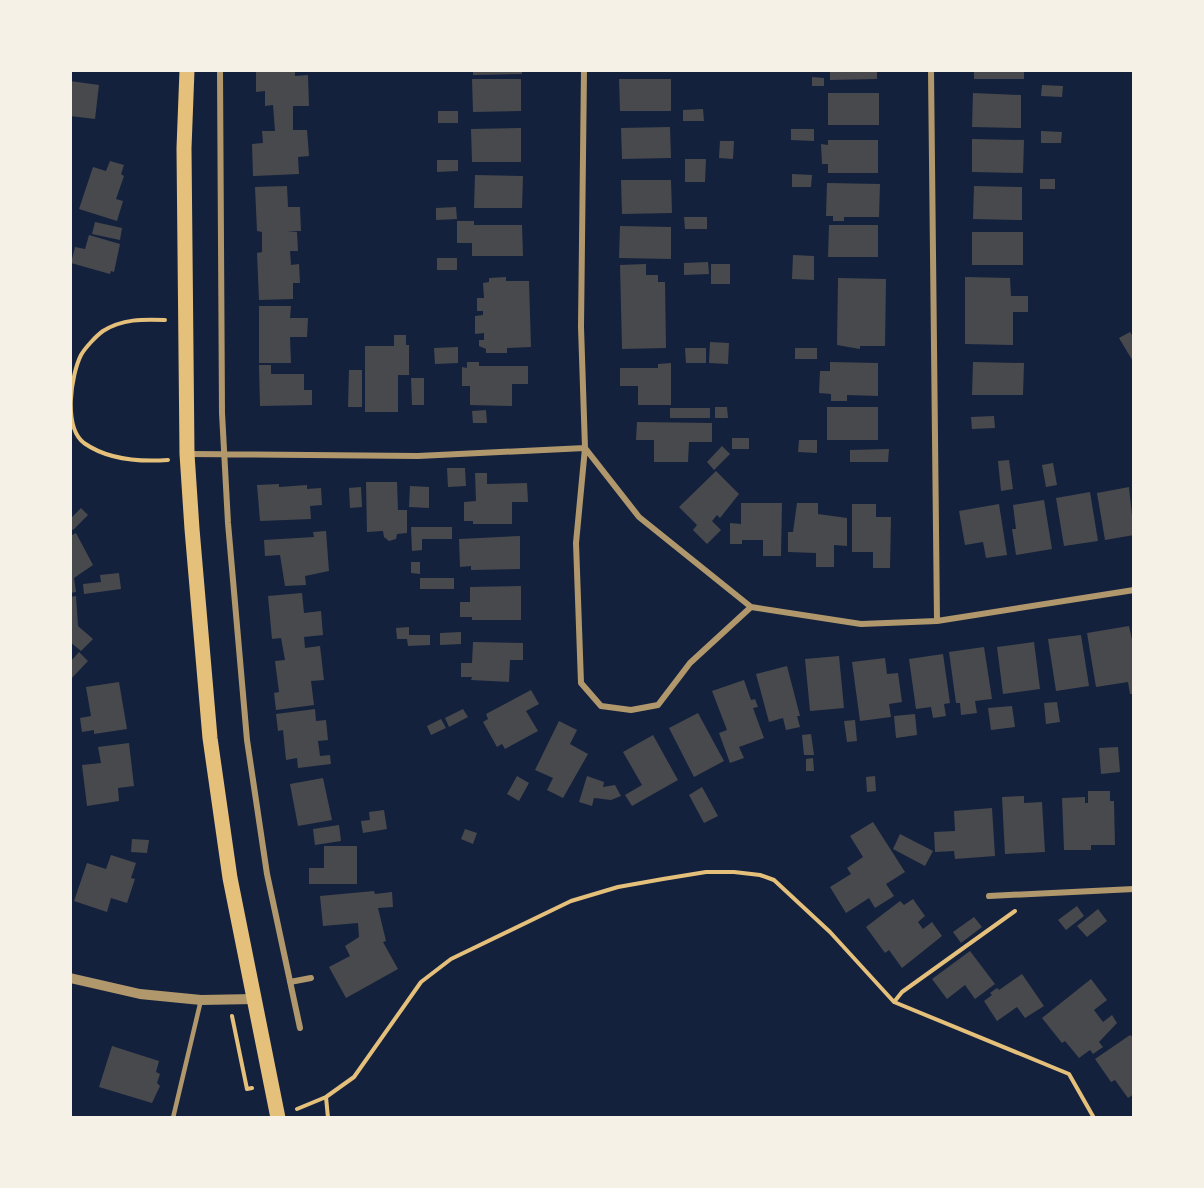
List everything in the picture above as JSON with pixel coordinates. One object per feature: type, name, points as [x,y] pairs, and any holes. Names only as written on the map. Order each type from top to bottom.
[{"type":"main road","points":[[187,70],[184,148],[187,457],[210,738],[230,878],[278,1118]]},
{"type":"street","points":[[220,70],[224,454],[247,740],[267,874],[300,1028]]},
{"type":"street","points":[[584,70],[581,327],[585,448],[576,543],[578,657],[581,683],[602,706],[631,710],[658,705],[690,663],[751,607]]},
{"type":"street","points":[[931,70],[937,621]]},
{"type":"street","points":[[187,457],[224,454],[418,456],[585,448]]},
{"type":"street","points":[[585,448],[639,517],[751,607],[861,624],[937,621],[1134,590]]},
{"type":"street","points":[[989,897],[1134,890]]},
{"type":"street","points":[[70,978],[140,994],[201,1000],[255,999]]},
{"type":"street","points":[[290,982],[311,978]]},
{"type":"lane","points":[[173,1118],[201,1000]]},
{"type":"path","points":[[187,321],[147,319],[121,322],[101,332],[81,354],[71,404],[73,426],[83,442],[133,461],[187,457]]},
{"type":"path","points":[[298,1109],[326,1097],[354,1077],[421,982],[451,959],[570,901],[618,887],[663,879],[706,872],[734,872],[760,875],[774,880],[830,932],[894,1002],[1069,1074],[1094,1118]]},
{"type":"path","points":[[894,1002],[902,992],[1015,911],[1023,895]]},
{"type":"path","points":[[326,1097],[328,1118]]},
{"type":"building","points":[[256,70],[295,70],[295,76],[308,75],[309,106],[293,106],[293,130],[307,130],[309,156],[298,157],[299,174],[253,176],[252,144],[263,143],[262,131],[275,131],[273,105],[265,106],[265,91],[256,92]]},
{"type":"building","points":[[473,70],[522,70],[522,74],[473,75]]},
{"type":"building","points":[[830,70],[877,70],[877,79],[830,80]]},
{"type":"building","points":[[974,70],[1024,70],[1024,79],[974,79]]},
{"type":"building","points":[[812,77],[824,78],[824,86],[812,86]]},
{"type":"building","points":[[472,79],[521,79],[521,111],[473,112]]},
{"type":"building","points":[[619,79],[671,79],[671,111],[620,111]]},
{"type":"building","points":[[70,81],[99,85],[95,119],[70,116]]},
{"type":"building","points":[[1042,85],[1063,86],[1062,97],[1041,96]]},
{"type":"building","points":[[828,93],[879,93],[879,125],[828,125]]},
{"type":"building","points":[[973,93],[1021,95],[1021,128],[972,127]]},
{"type":"building","points":[[703,109],[704,121],[683,121],[683,110]]},
{"type":"building","points":[[438,111],[458,111],[458,123],[438,123]]},
{"type":"building","points":[[670,127],[671,158],[622,159],[621,128]]},
{"type":"building","points":[[521,128],[521,162],[472,162],[471,129]]},
{"type":"building","points":[[791,129],[814,129],[814,141],[791,140]]},
{"type":"building","points":[[1041,131],[1062,132],[1061,143],[1041,143]]},
{"type":"building","points":[[972,139],[1024,140],[1023,173],[972,172]]},
{"type":"building","points":[[828,140],[878,140],[878,173],[828,173],[828,164],[822,164],[821,144],[828,145]]},
{"type":"building","points":[[720,141],[734,141],[733,159],[719,158]]},
{"type":"building","points":[[685,159],[706,159],[705,182],[685,182]]},
{"type":"building","points":[[437,160],[458,160],[458,171],[437,172]]},
{"type":"building","points":[[110,161],[124,165],[121,174],[124,176],[116,199],[123,201],[117,221],[79,209],[93,167],[106,171]]},
{"type":"building","points":[[792,174],[812,175],[811,187],[792,187]]},
{"type":"building","points":[[475,175],[523,176],[522,208],[474,208]]},
{"type":"building","points":[[1040,179],[1055,179],[1055,189],[1040,189]]},
{"type":"building","points":[[621,180],[671,180],[672,213],[622,214]]},
{"type":"building","points":[[827,183],[880,184],[879,217],[844,217],[844,221],[833,221],[833,216],[826,216]]},
{"type":"building","points":[[287,186],[288,207],[300,207],[301,231],[287,231],[297,232],[298,251],[290,251],[291,265],[299,264],[300,283],[293,283],[293,299],[259,300],[257,253],[262,252],[262,232],[257,231],[255,187]]},
{"type":"building","points":[[974,186],[1022,187],[1022,220],[973,219]]},
{"type":"building","points":[[456,207],[457,219],[436,220],[436,208]]},
{"type":"building","points":[[684,217],[707,217],[707,229],[685,229]]},
{"type":"building","points":[[457,221],[474,221],[474,225],[522,225],[523,256],[472,256],[472,243],[457,243]]},
{"type":"building","points":[[95,222],[122,228],[120,240],[92,234]]},
{"type":"building","points":[[829,225],[878,225],[878,257],[828,257]]},
{"type":"building","points":[[620,226],[671,227],[671,259],[619,258]]},
{"type":"building","points":[[972,232],[1023,232],[1023,265],[972,265]]},
{"type":"building","points":[[89,235],[120,244],[114,272],[111,271],[110,274],[71,263],[75,247],[85,249]]},
{"type":"building","points":[[793,255],[814,256],[814,280],[792,279]]},
{"type":"building","points":[[437,258],[457,258],[457,270],[437,270]]},
{"type":"building","points":[[708,262],[709,274],[684,275],[684,263]]},
{"type":"building","points":[[646,264],[646,275],[658,275],[658,282],[665,282],[666,348],[622,349],[620,265]]},
{"type":"building","points":[[711,264],[730,264],[730,284],[711,284]]},
{"type":"building","points":[[506,277],[506,281],[529,281],[531,347],[507,348],[507,353],[486,353],[486,349],[479,346],[479,340],[484,340],[484,333],[475,334],[475,316],[483,315],[483,311],[477,311],[477,298],[484,298],[483,283],[489,282],[489,278]]},
{"type":"building","points":[[965,277],[1010,278],[1011,296],[1028,296],[1028,312],[1013,312],[1013,345],[965,344]]},
{"type":"building","points":[[838,278],[886,279],[885,346],[860,346],[860,349],[837,345]]},
{"type":"building","points":[[259,306],[291,306],[290,318],[308,318],[307,337],[290,337],[291,363],[259,363]]},
{"type":"building","points":[[1130,332],[1134,338],[1134,363],[1119,338]]},
{"type":"building","points":[[394,335],[406,335],[406,345],[409,345],[409,375],[398,375],[398,412],[365,412],[365,346],[394,346]]},
{"type":"building","points":[[710,342],[729,343],[728,364],[709,363]]},
{"type":"building","points":[[458,347],[458,363],[435,364],[434,348]]},
{"type":"building","points":[[685,348],[706,348],[706,363],[686,363]]},
{"type":"building","points":[[795,348],[817,348],[817,359],[795,359]]},
{"type":"building","points":[[467,362],[479,362],[479,366],[528,366],[528,384],[512,384],[512,406],[470,405],[470,386],[462,386],[462,367],[467,368]]},
{"type":"building","points":[[830,362],[878,363],[878,396],[847,395],[847,401],[831,401],[831,394],[819,393],[820,371],[830,371]]},
{"type":"building","points":[[973,362],[1024,363],[1023,395],[972,395]]},
{"type":"building","points":[[671,363],[671,405],[638,405],[638,386],[620,386],[620,368],[658,368],[658,364]]},
{"type":"building","points":[[259,365],[271,365],[271,374],[304,374],[304,390],[312,390],[312,405],[260,406]]},
{"type":"building","points":[[349,370],[362,370],[362,407],[348,407]]},
{"type":"building","points":[[411,378],[424,378],[424,405],[412,405]]},
{"type":"building","points":[[715,407],[727,407],[728,418],[715,418]]},
{"type":"building","points":[[827,407],[878,407],[878,440],[827,440]]},
{"type":"building","points":[[670,408],[710,408],[710,418],[670,418]]},
{"type":"building","points":[[486,410],[487,423],[473,423],[472,411]]},
{"type":"building","points":[[994,416],[995,428],[972,429],[971,417]]},
{"type":"building","points":[[637,422],[712,423],[712,442],[689,442],[688,462],[654,462],[654,440],[636,440]]},
{"type":"building","points":[[732,438],[749,438],[749,449],[732,449]]},
{"type":"building","points":[[799,440],[817,440],[817,453],[798,452]]},
{"type":"building","points":[[722,446],[730,454],[714,470],[707,462]]},
{"type":"building","points":[[889,449],[888,462],[850,462],[850,450]]},
{"type":"building","points":[[1009,460],[1013,489],[1001,491],[998,461]]},
{"type":"building","points":[[1053,463],[1057,485],[1046,487],[1042,465]]},
{"type":"building","points":[[447,468],[465,468],[466,486],[448,487]]},
{"type":"building","points":[[716,471],[739,494],[720,518],[717,515],[712,521],[721,530],[707,544],[693,530],[697,525],[679,507]]},
{"type":"building","points":[[475,473],[487,473],[487,484],[527,483],[528,502],[512,502],[512,524],[473,524],[473,521],[464,521],[464,502],[476,501]]},
{"type":"building","points":[[366,482],[397,482],[398,510],[407,510],[407,533],[397,534],[396,539],[389,541],[384,537],[383,531],[367,532]]},
{"type":"building","points":[[279,484],[279,487],[307,485],[307,489],[321,488],[322,505],[310,506],[311,519],[260,521],[257,485]]},
{"type":"building","points":[[410,486],[429,487],[429,508],[409,507]]},
{"type":"building","points":[[361,487],[362,507],[350,508],[349,488]]},
{"type":"building","points":[[1129,487],[1134,535],[1105,540],[1097,493]]},
{"type":"building","points":[[1090,492],[1098,541],[1064,546],[1056,498]]},
{"type":"building","points":[[1044,500],[1052,549],[1016,555],[1012,529],[1016,529],[1013,505]]},
{"type":"building","points":[[741,503],[782,503],[781,556],[763,556],[763,540],[742,540],[742,544],[730,544],[730,523],[741,524]]},
{"type":"building","points":[[797,503],[818,503],[818,514],[847,518],[847,546],[834,545],[834,567],[816,567],[816,553],[788,552],[788,532],[793,532]]},
{"type":"building","points":[[852,504],[876,504],[876,517],[891,517],[890,568],[873,568],[873,552],[852,552]]},
{"type":"building","points":[[999,504],[1007,555],[986,558],[983,542],[965,545],[959,511]]},
{"type":"building","points":[[81,508],[88,515],[73,530],[70,528],[70,519]]},
{"type":"building","points":[[411,527],[452,527],[452,539],[422,539],[422,550],[412,551]]},
{"type":"building","points":[[326,531],[329,571],[305,576],[306,585],[285,586],[280,555],[265,556],[264,540],[314,537],[313,532]]},
{"type":"building","points":[[76,533],[93,565],[74,578],[76,592],[70,593],[70,536]]},
{"type":"building","points":[[520,536],[520,569],[471,570],[471,566],[460,567],[459,539]]},
{"type":"building","points":[[411,562],[420,562],[420,574],[411,573]]},
{"type":"building","points":[[119,573],[121,589],[84,594],[83,584],[101,582],[100,575]]},
{"type":"building","points":[[420,578],[454,578],[454,589],[420,589]]},
{"type":"building","points":[[521,586],[521,620],[472,620],[472,617],[460,617],[460,602],[470,602],[470,587]]},
{"type":"building","points":[[302,593],[304,613],[321,611],[323,635],[304,637],[305,648],[320,646],[324,680],[311,681],[314,705],[276,710],[274,693],[279,692],[275,661],[285,660],[281,638],[272,639],[268,596]]},
{"type":"building","points":[[76,596],[78,626],[93,639],[81,651],[70,642],[70,597]]},
{"type":"building","points":[[1129,626],[1134,649],[1134,694],[1130,694],[1128,682],[1096,687],[1087,633]]},
{"type":"building","points":[[409,627],[409,635],[430,635],[430,645],[408,646],[407,639],[397,639],[396,628]]},
{"type":"building","points":[[461,632],[461,644],[440,645],[440,633]]},
{"type":"building","points":[[1081,635],[1089,686],[1056,691],[1048,639]]},
{"type":"building","points":[[473,642],[523,643],[523,660],[510,660],[509,682],[471,680],[472,677],[461,677],[461,663],[472,663]]},
{"type":"building","points":[[1034,642],[1040,689],[1003,694],[997,647]]},
{"type":"building","points":[[984,647],[992,699],[975,701],[977,713],[961,715],[960,703],[956,703],[949,652]]},
{"type":"building","points":[[79,652],[88,661],[70,680],[70,662]]},
{"type":"building","points":[[943,654],[950,703],[944,704],[946,716],[933,718],[931,707],[916,709],[909,659]]},
{"type":"building","points":[[839,656],[844,708],[810,711],[805,659]]},
{"type":"building","points":[[885,658],[887,674],[898,673],[902,702],[889,704],[891,717],[860,721],[852,662]]},
{"type":"building","points":[[787,666],[800,716],[797,716],[800,727],[786,730],[783,718],[769,722],[756,674]]},
{"type":"building","points":[[744,680],[751,700],[755,699],[758,707],[753,708],[764,738],[739,747],[744,758],[730,763],[719,733],[727,730],[712,691]]},
{"type":"building","points":[[119,682],[127,729],[94,734],[94,730],[82,732],[80,718],[91,716],[86,687]]},
{"type":"building","points":[[531,690],[539,704],[526,711],[538,731],[505,749],[502,744],[497,747],[483,722],[488,719],[486,714]]},
{"type":"building","points":[[1057,702],[1060,722],[1046,724],[1044,703]]},
{"type":"building","points":[[1012,706],[1015,727],[991,730],[988,708]]},
{"type":"building","points":[[315,709],[316,721],[326,720],[328,740],[318,741],[320,756],[330,755],[331,764],[298,768],[297,758],[286,760],[283,730],[278,731],[276,714]]},
{"type":"building","points":[[463,709],[468,717],[449,727],[445,718]]},
{"type":"building","points":[[698,713],[724,761],[694,777],[669,728]]},
{"type":"building","points":[[915,714],[917,735],[896,738],[894,716]]},
{"type":"building","points":[[441,719],[446,728],[431,735],[427,726]]},
{"type":"building","points":[[855,720],[857,741],[847,742],[844,721]]},
{"type":"building","points":[[559,721],[577,730],[570,744],[588,754],[563,798],[547,790],[553,778],[535,770]]},
{"type":"building","points":[[811,734],[814,755],[804,755],[802,735]]},
{"type":"building","points":[[653,735],[678,780],[632,806],[625,795],[642,785],[623,752]]},
{"type":"building","points":[[129,743],[134,786],[118,788],[119,801],[87,806],[82,765],[101,763],[98,747]]},
{"type":"building","points":[[1118,747],[1120,772],[1101,774],[1099,748]]},
{"type":"building","points":[[813,758],[814,771],[806,771],[806,759]]},
{"type":"building","points":[[517,776],[529,783],[519,801],[507,794]]},
{"type":"building","points":[[587,776],[604,782],[603,787],[615,785],[621,796],[611,800],[594,798],[592,806],[579,802]]},
{"type":"building","points":[[875,776],[876,791],[867,792],[866,777]]},
{"type":"building","points":[[323,778],[332,820],[298,826],[290,784]]},
{"type":"building","points":[[702,787],[718,816],[704,823],[689,795]]},
{"type":"building","points":[[1088,791],[1110,791],[1110,801],[1114,801],[1115,845],[1091,845],[1091,850],[1064,850],[1062,798],[1085,797],[1085,803],[1088,803]]},
{"type":"building","points":[[1024,796],[1024,803],[1042,802],[1045,852],[1005,854],[1002,797]]},
{"type":"building","points":[[992,808],[995,856],[955,859],[954,851],[935,852],[934,832],[955,831],[954,811]]},
{"type":"building","points":[[384,810],[387,829],[363,833],[361,821],[370,820],[369,812]]},
{"type":"building","points":[[873,822],[905,872],[886,884],[894,896],[875,908],[869,898],[846,913],[830,887],[851,874],[847,868],[863,857],[850,836]]},
{"type":"building","points":[[339,825],[341,841],[315,845],[313,829]]},
{"type":"building","points":[[465,829],[477,833],[473,844],[461,839]]},
{"type":"building","points":[[900,834],[933,851],[925,866],[893,849]]},
{"type":"building","points":[[132,839],[149,840],[147,853],[131,852]]},
{"type":"building","points":[[324,846],[357,846],[357,884],[309,884],[309,868],[324,868]]},
{"type":"building","points":[[111,855],[136,863],[131,878],[135,879],[127,903],[111,898],[107,912],[74,901],[87,863],[106,869]]},
{"type":"building","points":[[374,891],[375,894],[392,892],[393,907],[378,908],[386,941],[383,942],[398,969],[346,998],[329,967],[350,956],[345,946],[359,937],[358,923],[323,926],[320,896]]},
{"type":"building","points":[[913,899],[925,916],[918,922],[923,929],[932,922],[942,936],[902,968],[889,950],[885,953],[866,927],[900,901],[904,905]]},
{"type":"building","points":[[1077,906],[1084,916],[1066,930],[1058,920]]},
{"type":"building","points":[[1098,909],[1107,921],[1087,937],[1077,926]]},
{"type":"building","points":[[974,917],[982,927],[961,943],[953,932]]},
{"type":"building","points":[[970,951],[995,984],[975,999],[965,985],[947,999],[932,979]]},
{"type":"building","points":[[1022,974],[1044,1006],[1025,1018],[1017,1007],[997,1021],[984,1001],[997,988],[999,990]]},
{"type":"building","points":[[1091,979],[1107,1000],[1094,1010],[1103,1022],[1112,1015],[1117,1023],[1099,1042],[1103,1047],[1093,1054],[1090,1050],[1079,1058],[1065,1041],[1062,1043],[1042,1018]]},
{"type":"building","points":[[1130,1035],[1134,1038],[1134,1094],[1128,1098],[1115,1080],[1111,1082],[1095,1059]]},
{"type":"building","points":[[112,1046],[159,1061],[156,1072],[160,1074],[157,1083],[160,1086],[152,1103],[99,1087]]}]
